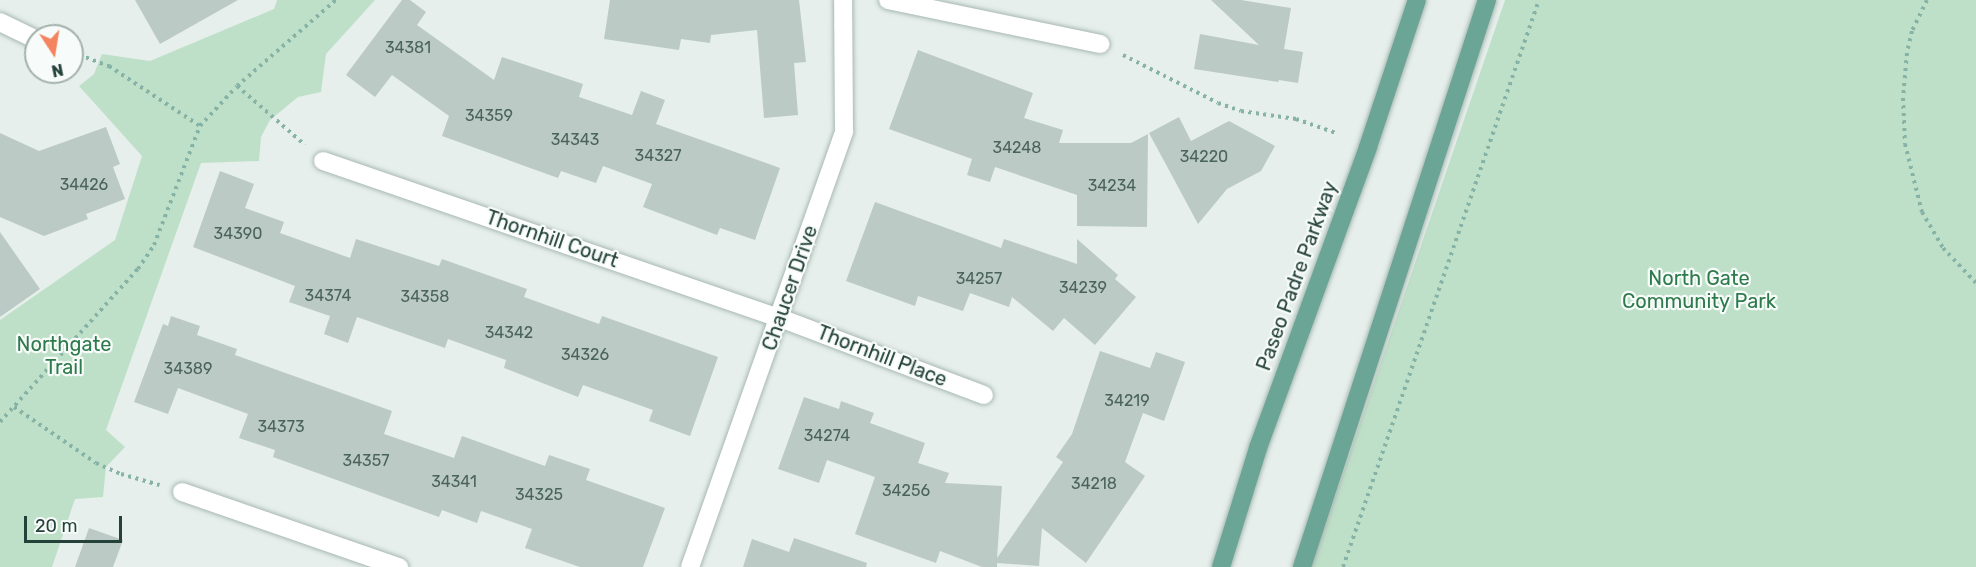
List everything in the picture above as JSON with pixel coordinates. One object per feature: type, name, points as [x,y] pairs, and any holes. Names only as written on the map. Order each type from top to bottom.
[{"type":"main road","name":"Paseo Padre Parkway","points":[[1221,567],[1258,448],[1368,147],[1417,0]]},
{"type":"main road","points":[[1302,567],[1487,0]]},
{"type":"street","name":"Chaucer Drive","points":[[690,567],[780,318],[844,130],[843,0]]},
{"type":"street","points":[[888,0],[1101,44]]},
{"type":"street","points":[[0,21],[24,33]]},
{"type":"street","name":"Thornhill Court","points":[[323,161],[780,318]]},
{"type":"street","name":"Thornhill Place","points":[[780,318],[984,395]]},
{"type":"street","points":[[182,492],[399,567]]},
{"type":"path","points":[[0,422],[138,268],[154,244],[201,126],[237,86],[336,0]]},
{"type":"path","points":[[1343,567],[1539,0]]},
{"type":"path","points":[[1927,0],[1912,31],[1907,53],[1903,98],[1905,144],[1915,188],[1927,222],[1943,248],[1976,283]]},
{"type":"path","points":[[1101,44],[1159,71],[1218,103],[1241,111],[1296,119],[1336,133]]},
{"type":"path","points":[[84,57],[109,66],[201,126]]},
{"type":"path","points":[[237,86],[323,161]]},
{"type":"path","points":[[14,406],[96,463],[122,474],[182,492]]},
{"type":"green space","name":"Northgate Trail","points":[[277,0],[375,0],[326,54],[321,92],[298,97],[270,120],[261,137],[259,161],[201,163],[106,430],[125,447],[106,467],[103,497],[75,499],[52,567],[0,567],[0,320],[115,240],[142,156],[79,86],[94,74],[102,54],[150,61],[274,9]]},
{"type":"green space","name":"North Gate Community Park","points":[[1505,0],[1976,0],[1976,567],[1311,567]]},
{"type":"building","points":[[135,0],[238,0],[160,44]]},
{"type":"building","points":[[402,0],[410,0],[426,12],[417,25],[494,80],[502,57],[583,84],[579,97],[632,115],[641,91],[665,100],[656,124],[780,168],[755,240],[720,228],[717,235],[643,207],[652,184],[603,166],[596,183],[561,171],[558,178],[442,136],[449,116],[392,75],[375,97],[346,75]]},
{"type":"building","points":[[610,0],[799,0],[806,62],[794,63],[798,115],[764,118],[757,30],[711,35],[710,43],[681,39],[679,50],[604,39]]},
{"type":"building","points":[[1211,0],[1241,0],[1291,8],[1284,49],[1303,52],[1298,83],[1194,69],[1200,34],[1259,45]]},
{"type":"building","points":[[918,50],[1033,93],[1024,118],[1063,130],[1059,143],[1131,143],[1148,134],[1147,227],[1077,226],[1077,195],[995,167],[990,182],[967,175],[972,159],[889,129]]},
{"type":"building","points":[[1179,117],[1191,141],[1229,121],[1275,146],[1261,171],[1227,189],[1198,224],[1149,133]]},
{"type":"building","points":[[106,127],[120,164],[113,167],[125,199],[86,214],[88,219],[44,236],[0,217],[0,133],[39,151]]},
{"type":"building","points":[[220,171],[254,184],[245,208],[284,222],[280,233],[350,258],[356,239],[439,266],[442,259],[527,289],[524,297],[599,324],[602,316],[718,357],[690,436],[649,421],[653,410],[583,385],[578,397],[504,368],[506,360],[448,339],[445,348],[357,317],[348,343],[324,334],[330,316],[289,302],[295,286],[193,247]]},
{"type":"building","points":[[875,202],[1001,248],[1004,239],[1077,264],[1077,239],[1118,275],[1115,279],[1136,297],[1095,345],[1064,318],[1053,331],[1012,297],[1009,307],[970,293],[963,311],[918,296],[915,306],[846,281]]},
{"type":"building","points":[[0,232],[40,289],[0,317]]},
{"type":"building","points":[[171,316],[200,326],[197,335],[237,349],[235,355],[392,411],[384,434],[454,458],[462,436],[545,466],[549,455],[590,469],[586,480],[665,508],[643,567],[580,567],[525,548],[532,529],[481,511],[477,523],[442,510],[439,517],[273,457],[275,450],[239,438],[248,414],[178,388],[168,414],[134,402],[163,324],[168,326]]},
{"type":"building","points":[[1100,351],[1150,368],[1156,352],[1185,362],[1164,421],[1143,413],[1125,462],[1145,476],[1086,563],[1042,528],[1039,566],[997,563],[997,567],[982,567],[940,551],[936,563],[855,534],[875,477],[827,460],[819,483],[778,469],[804,397],[839,409],[841,401],[874,413],[870,423],[925,443],[918,463],[949,473],[945,483],[1002,486],[997,558],[1063,462],[1056,457],[1072,434]]},
{"type":"building","points":[[89,528],[123,540],[113,567],[75,567]]},
{"type":"building","points":[[794,538],[867,563],[866,567],[743,567],[752,539],[789,552]]}]
